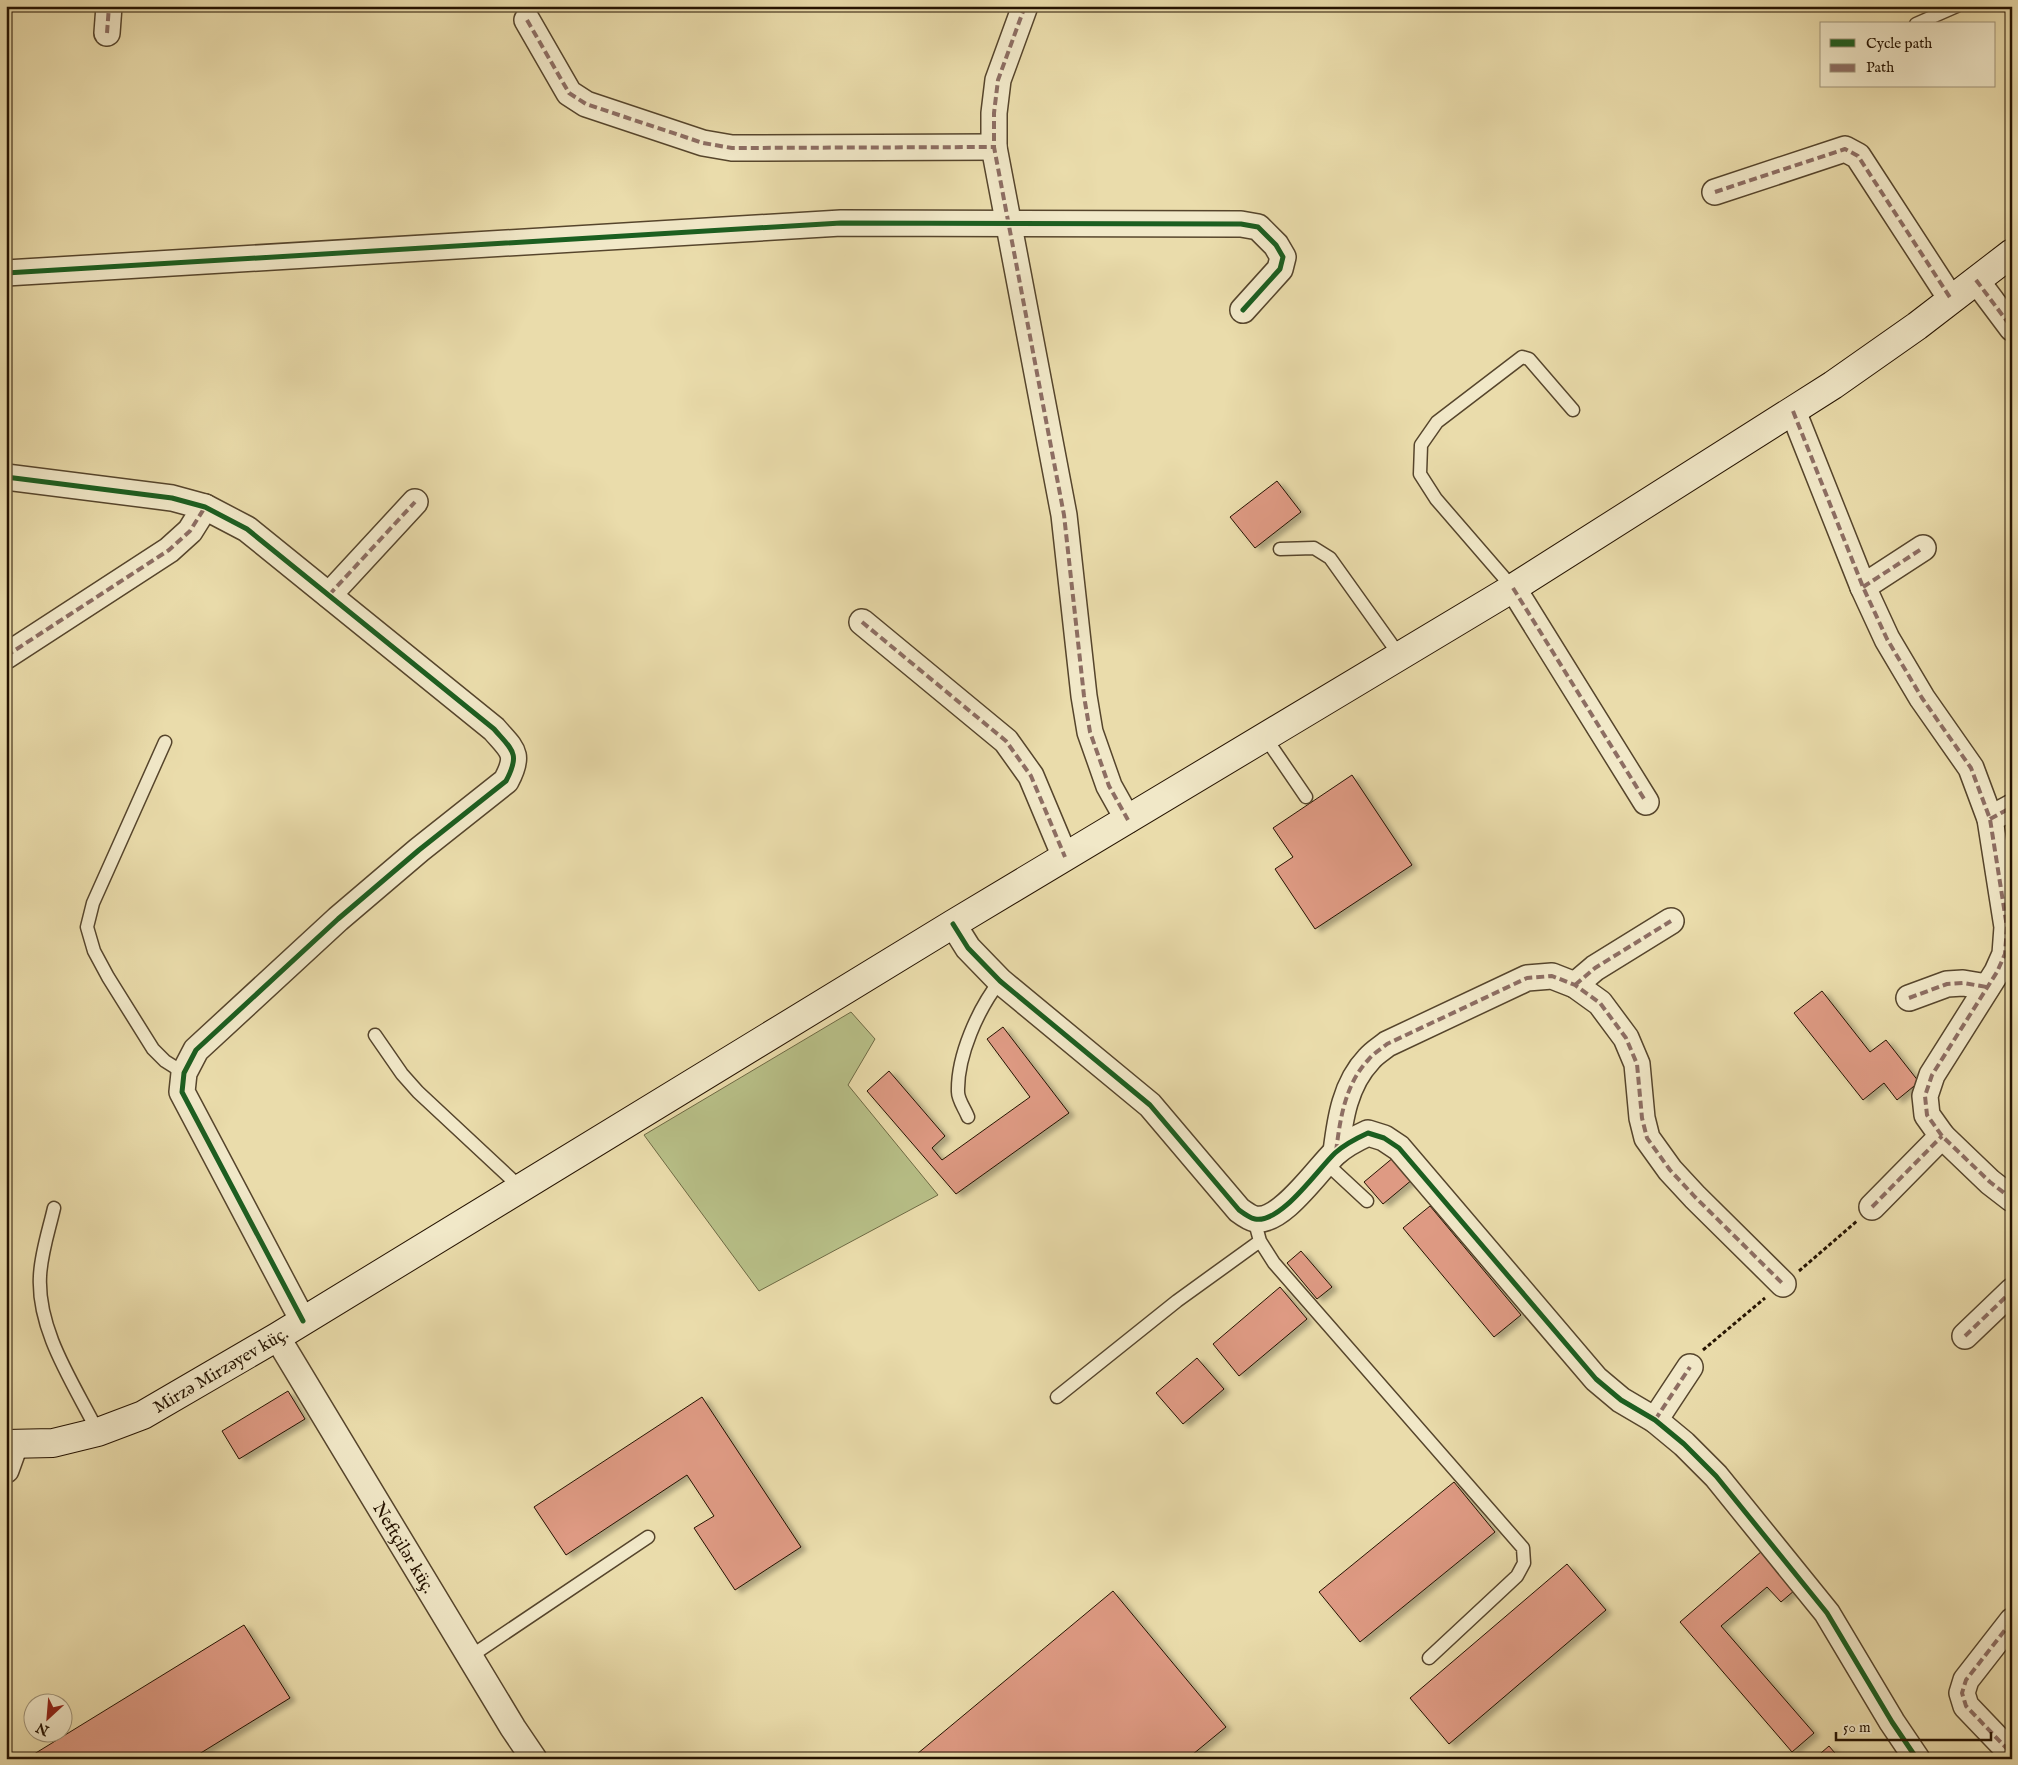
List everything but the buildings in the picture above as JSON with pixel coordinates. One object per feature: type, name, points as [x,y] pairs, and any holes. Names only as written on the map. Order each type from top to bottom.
[{"type":"main road","name":"Mirzə Mirzəyev küç.","points":[[9,1453],[98,1432],[143,1415],[277,1337],[953,924],[1513,588],[1793,412],[1882,351],[2012,253]]},
{"type":"street","points":[[107,33],[109,6]]},
{"type":"street","points":[[1025,6],[998,80],[994,113],[994,147],[1064,515],[1084,696],[1090,732],[1109,786],[1128,820]]},
{"type":"street","points":[[527,20],[569,93],[586,104],[702,143],[732,148],[994,147]]},
{"type":"street","points":[[1715,192],[1845,149],[1858,156],[1951,299]]},
{"type":"street","points":[[6,273],[831,224],[1008,222],[1241,224],[1258,227],[1276,245],[1283,257],[1280,269],[1243,310]]},
{"type":"street","points":[[1976,280],[2012,328]]},
{"type":"street","points":[[1793,412],[1863,588],[1887,639],[1922,698],[1972,768],[1990,819],[2007,927],[2005,954],[1988,987],[1932,1075],[1925,1096],[1927,1115],[1942,1136],[1990,1182],[2012,1199]]},
{"type":"street","points":[[6,477],[172,498],[206,507],[247,529],[494,729],[513,750],[514,766],[506,781],[419,850],[338,919],[196,1050],[184,1073],[182,1092],[303,1321]]},
{"type":"street","points":[[329,595],[415,502]]},
{"type":"street","points":[[6,656],[169,550],[190,531],[206,507]]},
{"type":"street","points":[[1863,588],[1923,548]]},
{"type":"street","points":[[1513,588],[1646,802]]},
{"type":"street","points":[[862,622],[1006,741],[1031,776],[1066,857]]},
{"type":"street","points":[[1990,819],[2012,807]]},
{"type":"street","points":[[1574,985],[1595,968],[1671,921]]},
{"type":"street","points":[[953,924],[968,948],[1000,981],[1150,1105],[1257,1230],[1265,1219],[1281,1211],[1331,1158],[1353,1140],[1368,1133],[1384,1138],[1399,1148],[1596,1379],[1621,1400],[1655,1420],[1684,1444],[1716,1476],[1827,1613],[1892,1722],[1917,1759]]},
{"type":"street","points":[[1331,1158],[1342,1112],[1352,1083],[1368,1059],[1387,1044],[1528,978],[1552,976],[1574,985],[1600,1003],[1626,1038],[1637,1064],[1642,1118],[1647,1138],[1670,1170],[1695,1197],[1783,1284]]},
{"type":"street","points":[[1909,998],[1947,984],[1963,983],[1988,987]]},
{"type":"street","points":[[1872,1208],[1942,1136]]},
{"type":"street","points":[[1965,1336],[2012,1291]]},
{"type":"street","name":"Neftçilər küç.","points":[[277,1337],[513,1728],[534,1759]]},
{"type":"street","points":[[1655,1420],[1690,1367]]},
{"type":"street","points":[[2012,1621],[1966,1680],[1962,1693],[1966,1706],[2012,1754]]},
{"type":"lane","points":[[1921,22],[1957,6]]},
{"type":"lane","points":[[1513,588],[1436,499],[1420,474],[1421,445],[1437,422],[1522,357],[1529,359],[1573,410]]},
{"type":"lane","points":[[1280,549],[1314,548],[1330,558],[1400,656]]},
{"type":"lane","points":[[1265,737],[1306,797]]},
{"type":"lane","points":[[165,742],[93,903],[87,927],[94,951],[108,977],[153,1049],[165,1061],[184,1073]]},
{"type":"lane","points":[[968,1117],[958,1094],[960,1067],[976,1019],[986,1000],[1000,981]]},
{"type":"lane","points":[[375,1035],[402,1074],[418,1092],[521,1188]]},
{"type":"lane","points":[[1331,1158],[1366,1201]]},
{"type":"lane","points":[[54,1208],[40,1275],[42,1308],[49,1336],[98,1432]]},
{"type":"lane","points":[[1057,1397],[1177,1301],[1257,1230],[1274,1263],[1523,1548],[1524,1563],[1517,1576],[1429,1658]]},
{"type":"lane","points":[[471,1656],[648,1537]]},
{"type":"green space","points":[[851,1012],[875,1039],[848,1085],[938,1195],[759,1291],[644,1135]]},
{"type":"marked path","points":[[107,33],[109,6]]},
{"type":"marked path","points":[[1025,6],[998,80],[994,113],[994,147],[1064,515],[1084,696],[1090,732],[1109,786],[1128,820]]},
{"type":"marked path","points":[[527,20],[569,93],[586,104],[703,143],[732,148],[994,147]]},
{"type":"marked path","points":[[1715,192],[1845,149],[1858,156],[1951,299]]},
{"type":"marked path","points":[[1976,280],[2012,328]]},
{"type":"marked path","points":[[1793,411],[1863,587],[1887,639],[1922,698],[1971,768],[1990,819],[2007,927],[2005,954],[1997,972],[1932,1075],[1925,1096],[1927,1115],[1942,1136],[1990,1182],[2012,1199]]},
{"type":"marked path","points":[[329,595],[415,502]]},
{"type":"marked path","points":[[6,656],[169,550],[190,531],[205,507]]},
{"type":"marked path","points":[[1863,587],[1923,548]]},
{"type":"marked path","points":[[1513,588],[1646,802]]},
{"type":"marked path","points":[[862,622],[1006,741],[1031,776],[1065,857]]},
{"type":"marked path","points":[[1990,819],[2012,807]]},
{"type":"marked path","points":[[1575,985],[1595,968],[1671,921]]},
{"type":"marked path","points":[[1336,1152],[1339,1127],[1349,1091],[1354,1079],[1375,1053],[1387,1044],[1527,978],[1552,976],[1575,985],[1600,1003],[1626,1038],[1637,1064],[1642,1118],[1647,1138],[1670,1170],[1695,1197],[1783,1284]]},
{"type":"marked path","points":[[1909,998],[1947,984],[1963,983],[1987,987]]},
{"type":"marked path","points":[[1872,1207],[1942,1136]]},
{"type":"marked path","points":[[1965,1336],[2012,1291]]},
{"type":"marked path","points":[[1655,1420],[1690,1367]]},
{"type":"marked path","points":[[2012,1621],[1966,1680],[1962,1693],[1966,1706],[2012,1754]]},
{"type":"cycle path","points":[[6,273],[841,223],[1241,224],[1258,227],[1276,245],[1283,257],[1280,269],[1243,310]]},
{"type":"cycle path","points":[[6,477],[172,498],[205,507],[247,529],[494,729],[510,747],[512,752],[513,764],[506,781],[419,850],[338,919],[196,1050],[184,1073],[182,1092],[303,1321]]},
{"type":"cycle path","points":[[953,924],[968,948],[1000,981],[1150,1105],[1239,1210],[1251,1218],[1265,1218],[1276,1213],[1298,1194],[1335,1153],[1368,1133],[1384,1138],[1399,1148],[1596,1379],[1621,1400],[1655,1420],[1684,1444],[1716,1476],[1827,1613],[1892,1722],[1917,1759]]}]
